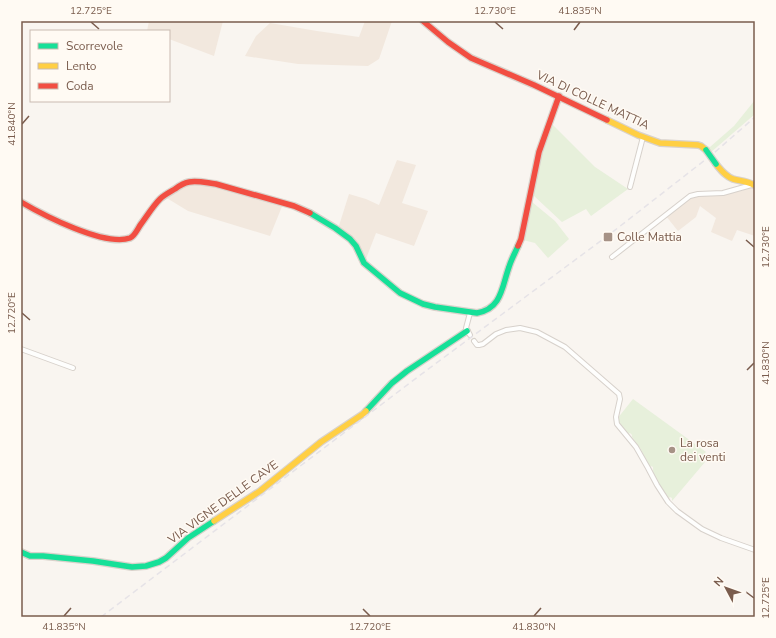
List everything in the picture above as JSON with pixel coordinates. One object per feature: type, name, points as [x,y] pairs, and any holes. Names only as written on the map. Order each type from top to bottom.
[{"type":"street","name":"VIA DI COLLE MATTIA","points":[[423,21],[452,45],[471,58],[529,82],[643,137],[664,143],[701,146],[706,150],[723,172],[735,180],[754,184]]},
{"type":"street","points":[[21,202],[51,218],[82,230],[111,238],[129,240],[160,198],[181,185],[189,182],[213,184],[308,211],[337,229],[351,240],[364,263],[400,294],[431,306],[470,313],[484,312],[495,304],[499,297],[509,265],[521,236],[539,150],[559,96]]},
{"type":"street","points":[[630,187],[643,137]]},
{"type":"street","points":[[612,256],[689,197],[698,194],[726,193],[754,184]]},
{"type":"street","points":[[468,333],[466,325],[470,313]]},
{"type":"street","points":[[474,341],[477,345],[482,345],[502,331],[520,328],[539,334],[565,348],[619,394],[620,400],[616,424],[630,438],[657,486],[668,502],[677,511],[702,529],[721,538],[755,550]]},
{"type":"street","name":"VIA VIGNE DELLE CAVE","points":[[21,552],[31,556],[49,556],[132,567],[146,566],[160,562],[188,538],[258,492],[321,442],[359,416],[369,408],[393,382],[420,361],[468,333]]},
{"type":"street","points":[[21,349],[73,368]]},
{"type":"shaded area","points":[[149,21],[223,21],[214,56],[170,39],[170,30],[147,30]]},
{"type":"shaded area","points":[[365,21],[392,21],[379,59],[368,66],[298,64],[245,56],[256,36],[270,23],[359,37]]},
{"type":"shaded area","points":[[397,160],[416,165],[402,203],[428,211],[414,246],[376,233],[364,264],[360,263],[348,239],[337,232],[349,194],[379,205]]},
{"type":"shaded area","points":[[189,182],[214,185],[283,204],[270,236],[188,211],[165,197]]},
{"type":"shaded area","points":[[755,186],[755,236],[737,230],[732,241],[711,232],[716,218],[700,206],[696,217],[678,231],[666,216],[689,198],[700,195],[716,196],[741,191]]},
{"type":"green space","points":[[755,100],[755,114],[710,153],[701,143],[710,147],[734,126]]},
{"type":"green space","points":[[553,125],[595,167],[628,189],[591,216],[586,209],[562,222],[533,195],[540,151]]},
{"type":"green space","points":[[532,202],[555,221],[569,239],[548,258],[535,243],[523,240]]},
{"type":"green space","name":"La rosa dei venti","points":[[633,399],[706,452],[701,458],[705,462],[672,501],[672,498],[669,498],[658,484],[654,476],[653,467],[650,467],[632,435],[620,428],[617,419]]},
{"type":"railway","points":[[101,617],[419,376],[610,234],[714,153],[755,117]]},
{"type":"traffic: fast","points":[[706,150],[716,164]]},
{"type":"traffic: fast","points":[[310,213],[350,239],[356,246],[364,263],[400,293],[423,304],[435,307],[477,313],[492,307],[500,296],[510,264],[518,246]]},
{"type":"traffic: fast","points":[[366,411],[392,383],[407,371],[467,331]]},
{"type":"traffic: fast","points":[[21,552],[30,556],[93,561],[132,567],[146,566],[166,558],[188,538],[214,521]]},
{"type":"traffic: slow","points":[[607,120],[638,135],[660,143],[698,145],[706,150]]},
{"type":"traffic: slow","points":[[716,164],[723,173],[730,178],[754,185]]},
{"type":"traffic: slow","points":[[214,521],[260,491],[321,442],[366,411]]},
{"type":"traffic: jam","points":[[423,21],[448,42],[471,58],[534,85],[607,120]]},
{"type":"traffic: jam","points":[[518,246],[521,239],[539,152],[559,96]]},
{"type":"traffic: jam","points":[[21,202],[74,228],[90,234],[119,240],[133,236],[157,202],[167,194],[187,182],[192,181],[216,184],[294,206],[310,213]]},
{"type":"place","name":"Colle Mattia","points":[[608,237]]},
{"type":"place","name":"La rosa dei venti","points":[[672,450]]}]
